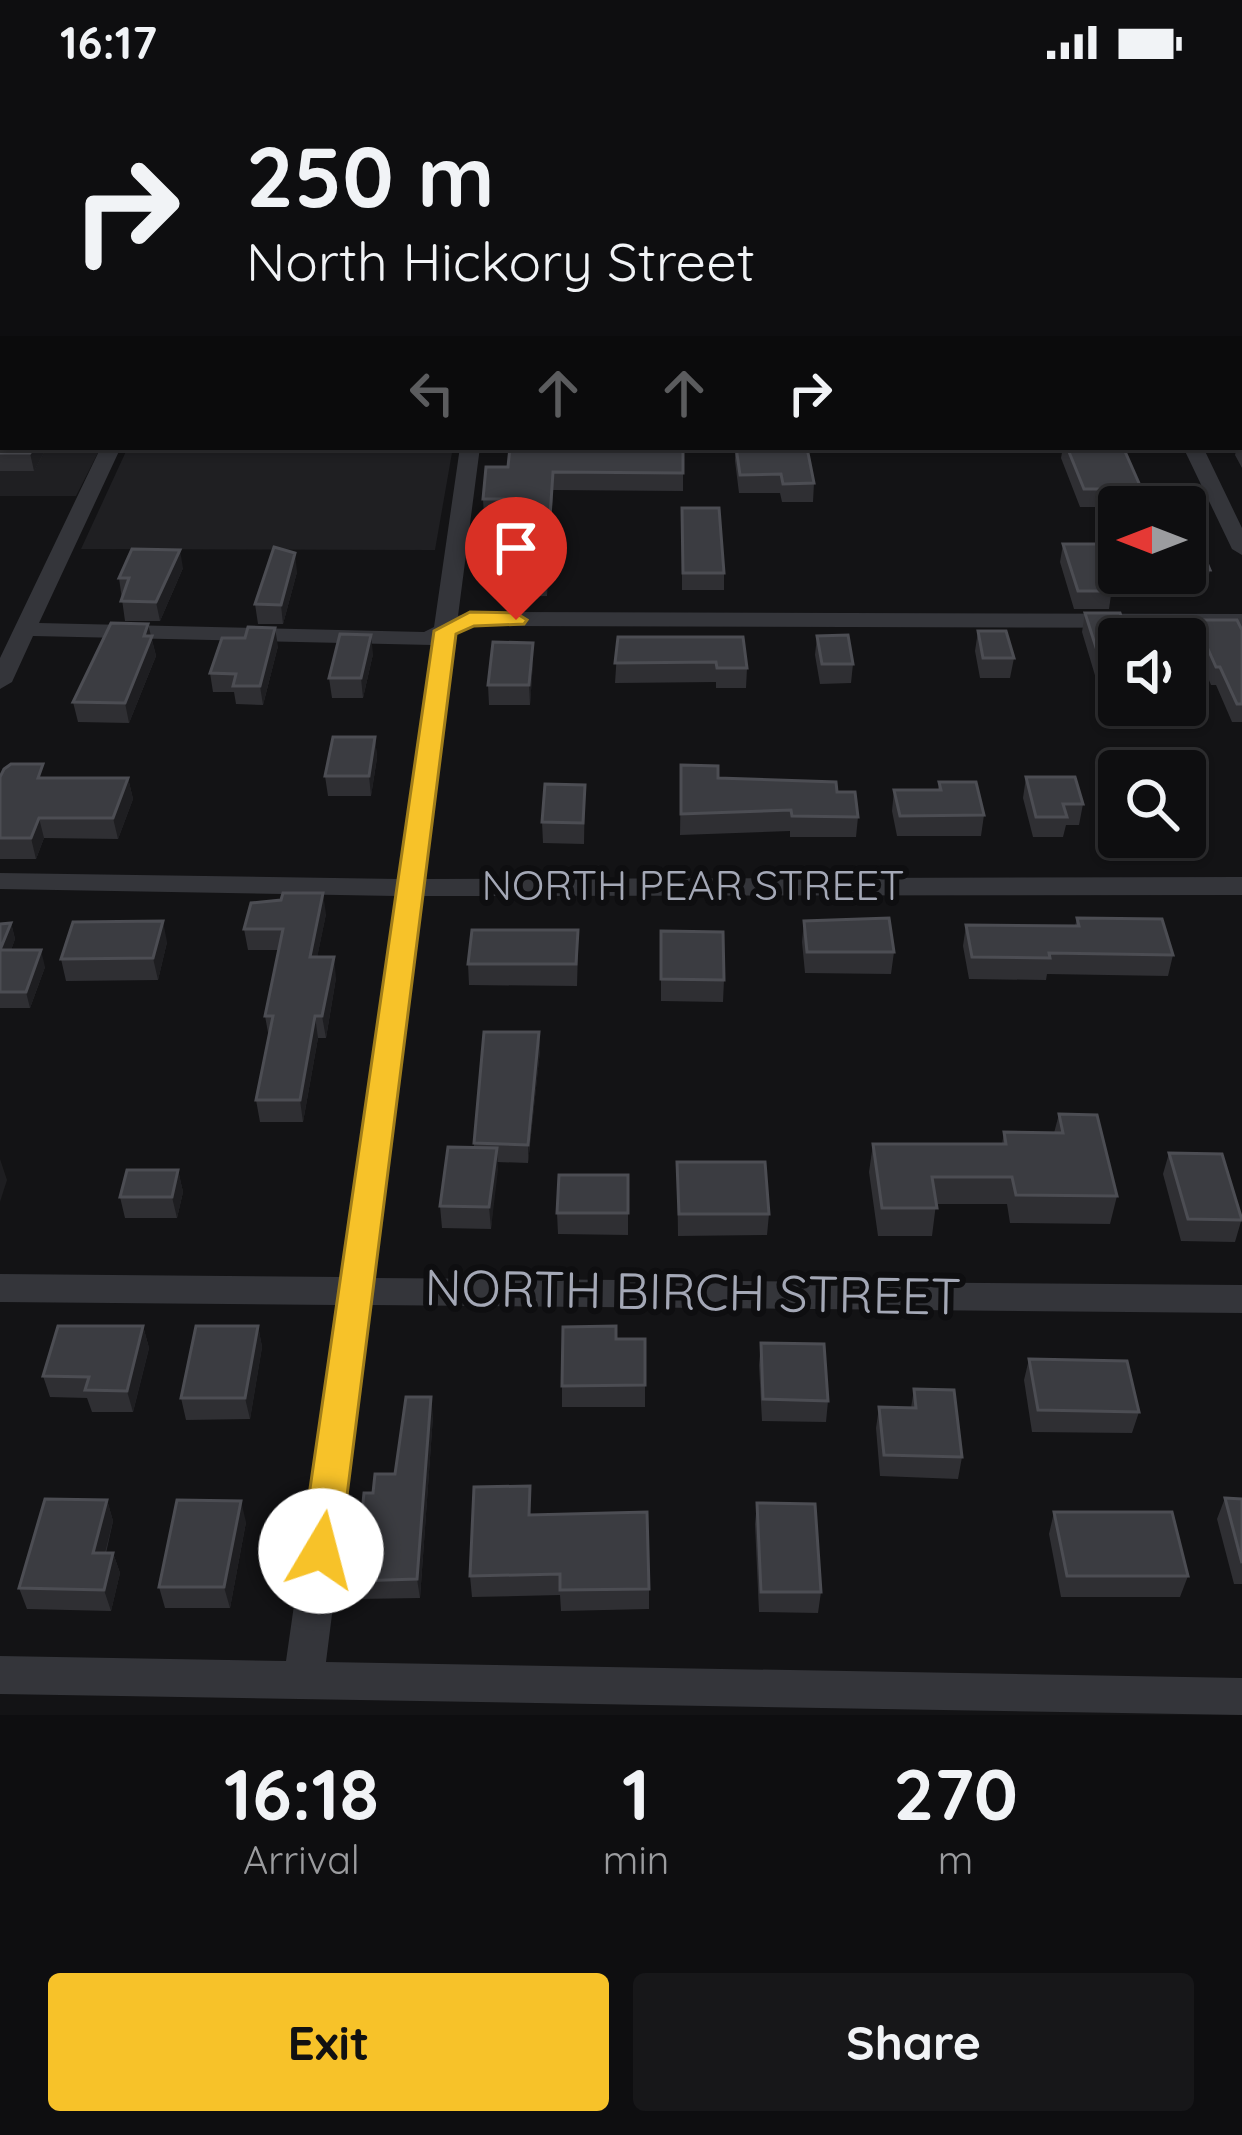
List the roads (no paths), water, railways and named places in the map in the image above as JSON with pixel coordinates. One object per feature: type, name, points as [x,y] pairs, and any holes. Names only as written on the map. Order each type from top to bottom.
[{"type":"street","points":[[0,682],[110,450]]},
{"type":"street","points":[[303,1682],[470,450]]},
{"type":"street","points":[[1194,450],[1242,549]]},
{"type":"street","points":[[25,629],[427,639],[470,619],[1242,621]]},
{"type":"street","name":"NORTH PEAR STREET","points":[[0,881],[1242,886]]},
{"type":"street","name":"NORTH BIRCH STREET","points":[[0,1288],[1242,1299]]},
{"type":"street","points":[[0,1675],[1242,1698]]}]
